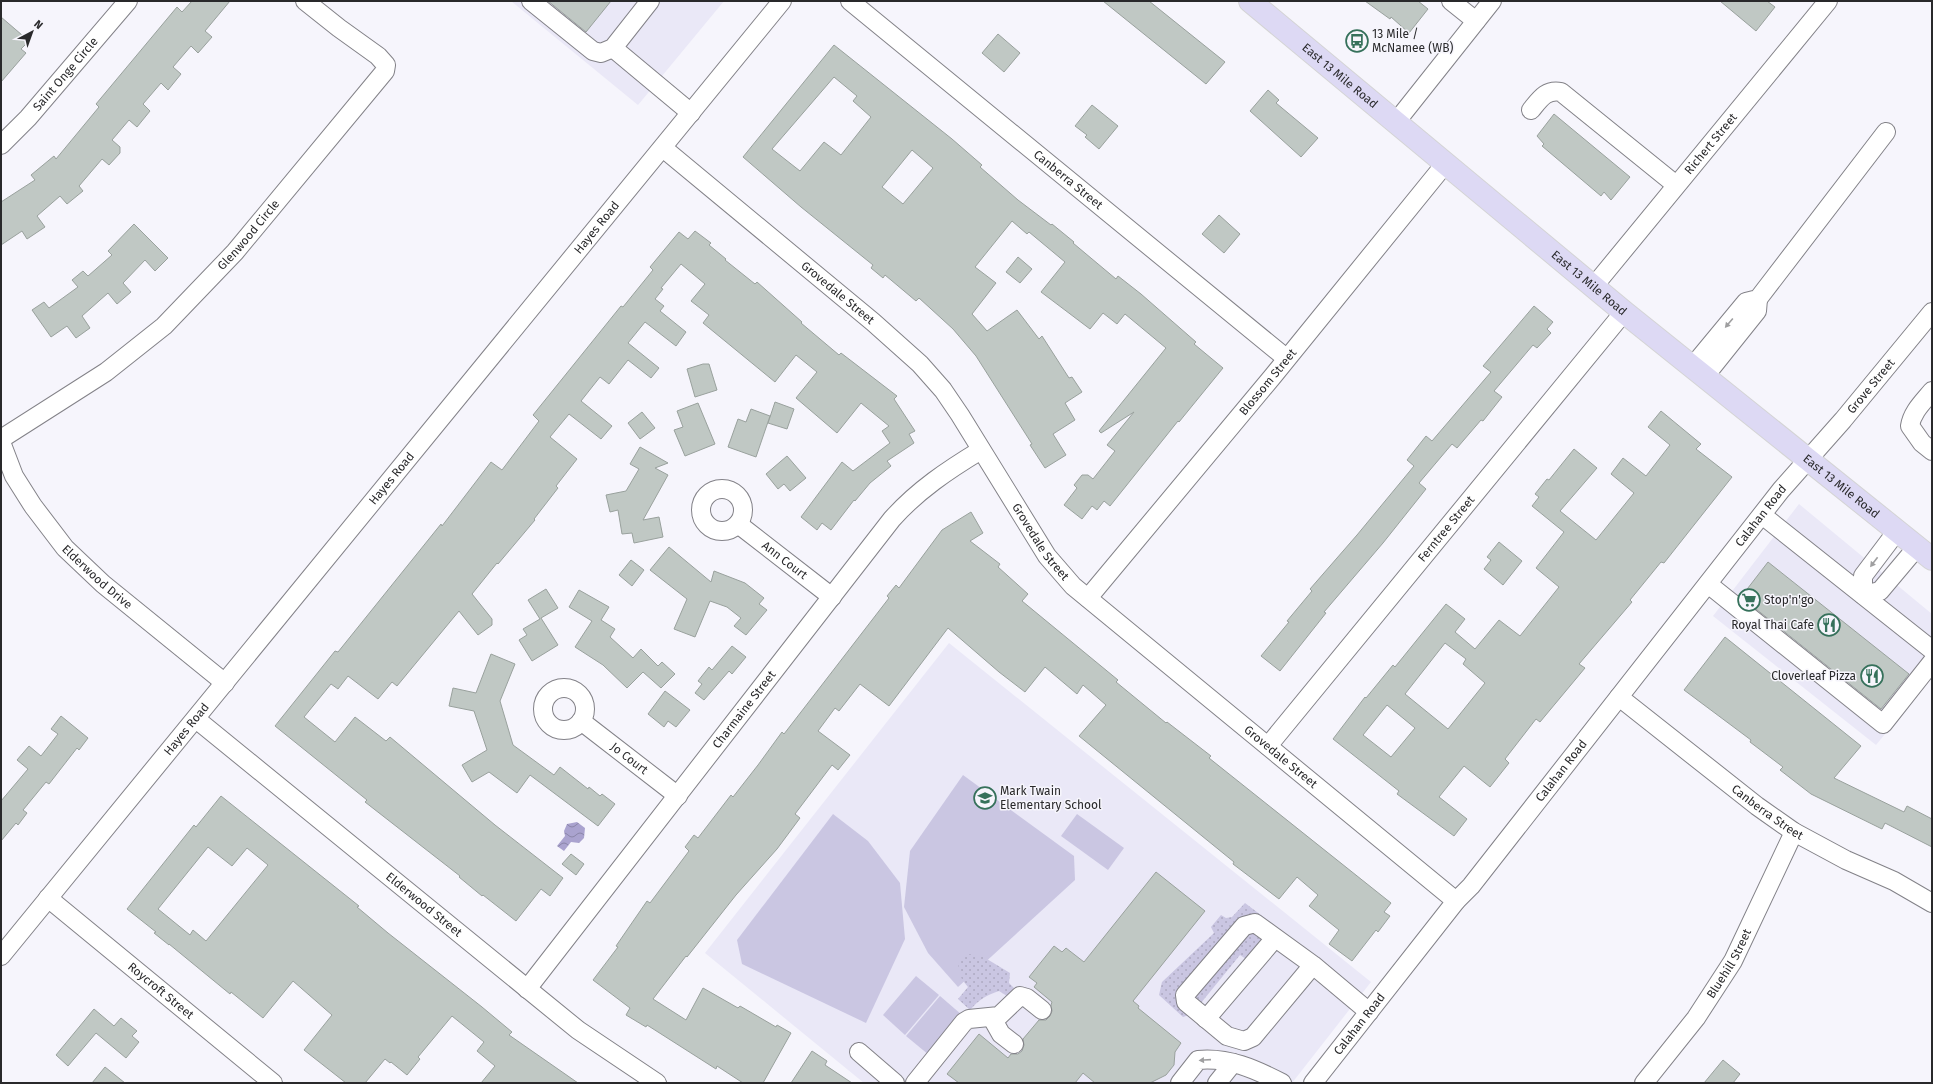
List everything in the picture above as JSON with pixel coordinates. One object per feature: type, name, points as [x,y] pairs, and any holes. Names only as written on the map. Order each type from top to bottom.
[{"type":"main road","name":"East 13 Mile Road","points":[[1250,1],[1624,312],[1924,553]]},
{"type":"street","name":"Saint Onge Circle","points":[[1,145],[28,118],[128,1]]},
{"type":"street","name":"Glenwood Circle","points":[[1,439],[106,372],[164,326],[235,252],[385,72],[386,65],[378,56],[305,1]]},
{"type":"street","points":[[531,1],[593,51],[601,53],[613,48],[650,1]]},
{"type":"street","name":"Hayes Road","points":[[1,956],[782,1]]},
{"type":"street","name":"Canberra Street","points":[[850,1],[1286,358]]},
{"type":"street","points":[[1451,1],[1476,21]]},
{"type":"street","points":[[1396,122],[1492,1]]},
{"type":"street","name":"Richert Street","points":[[1594,286],[1828,1]]},
{"type":"street","points":[[613,48],[691,113]]},
{"type":"street","points":[[1531,110],[1546,93],[1553,90],[1561,92],[1676,185]]},
{"type":"street","points":[[1699,371],[1746,302],[1758,299],[1886,132]]},
{"type":"street","name":"Grovedale Street","points":[[662,148],[904,349],[943,390],[1047,556],[1059,571],[1088,598],[1456,901]]},
{"type":"street","name":"Blossom Street","points":[[1088,598],[1445,164]]},
{"type":"street","name":"Ferntree Street","points":[[1268,746],[1624,312]]},
{"type":"street","name":"Grove Street","points":[[1808,459],[1843,420],[1932,312]]},
{"type":"street","points":[[1932,390],[1916,410],[1911,419],[1910,426],[1922,443],[1932,451]]},
{"type":"street","name":"Elderwood Drive","points":[[1,442],[14,476],[44,522],[65,548],[103,584],[225,683]]},
{"type":"street","name":"Charmaine Street","points":[[527,989],[904,506],[927,485],[980,450]]},
{"type":"street","name":"Calahan Road","points":[[1314,1083],[1456,901],[1471,886],[1762,515],[1808,459]]},
{"type":"street","points":[[1762,515],[1932,650]]},
{"type":"street","name":"Ann Court","points":[[738,524],[832,597]]},
{"type":"street","points":[[1863,595],[1863,576],[1897,531]]},
{"type":"street","points":[[1863,595],[1880,591],[1924,553]]},
{"type":"street","points":[[1708,584],[1882,724],[1932,662]]},
{"type":"street","name":"Canberra Street","points":[[1619,697],[1757,806],[1794,832],[1846,860],[1894,881],[1932,903]]},
{"type":"street","name":"Elderwood Street","points":[[196,719],[578,1030],[658,1083]]},
{"type":"street","name":"Jo Court","points":[[581,721],[678,796]]},
{"type":"street","name":"Bluehill Street","points":[[1644,1083],[1696,1018],[1734,961],[1794,832]]},
{"type":"street","name":"Roycroft Street","points":[[48,898],[273,1083]]},
{"type":"street","points":[[1313,965],[1253,1037],[1244,1041],[1227,1036],[1186,1002],[1185,995],[1244,926],[1255,923],[1313,965],[1369,1012]]},
{"type":"street","points":[[1206,1019],[1275,938]]},
{"type":"street","points":[[915,1083],[964,1022],[969,1019],[992,1018],[998,1016],[1020,996],[1027,998],[1042,1010]]},
{"type":"street","points":[[992,1018],[1001,1034],[1014,1044]]},
{"type":"street","points":[[859,1052],[895,1083]]},
{"type":"street","points":[[1180,1083],[1198,1060],[1210,1059],[1233,1063],[1259,1071],[1282,1083]]},
{"type":"street","points":[[1217,1083],[1233,1063]]},
{"type":"shaded area","points":[[511,1],[724,1],[638,105]]},
{"type":"shaded area","points":[[1799,504],[1932,614],[1932,677],[1876,745],[1713,616]]},
{"type":"shaded area","name":"Mark Twain Elementary School","points":[[949,643],[1371,982],[1292,1083],[864,1083],[705,953]]},
{"type":"shaded area","points":[[963,775],[1074,856],[1075,880],[958,987],[928,953],[904,907],[910,851]]},
{"type":"shaded area","points":[[833,814],[868,841],[900,883],[905,939],[866,1023],[742,964],[737,940]]},
{"type":"shaded area","points":[[1077,814],[1124,848],[1108,870],[1061,836]]},
{"type":"shaded area","points":[[1245,903],[1274,925],[1246,959],[1240,955],[1192,1014],[1183,1017],[1159,995],[1162,982],[1214,933],[1211,927],[1221,915],[1226,918],[1232,917]]},
{"type":"shaded area","points":[[969,954],[982,956],[1010,973],[1009,983],[1014,988],[1007,996],[999,991],[986,996],[970,1010],[958,999],[968,987],[959,973],[958,965],[961,957]]},
{"type":"shaded area","points":[[916,976],[939,995],[905,1035],[883,1015]]},
{"type":"shaded area","points":[[940,996],[962,1015],[929,1055],[906,1036]]},
{"type":"water","points":[[577,822],[585,828],[584,838],[579,843],[571,842],[564,851],[557,846],[565,836],[564,831],[567,824]]},
{"type":"building","points":[[192,1],[230,1],[205,31],[212,37],[198,53],[191,46],[173,67],[181,74],[168,90],[161,83],[143,104],[150,111],[137,127],[129,120],[112,140],[120,147],[120,153],[109,165],[102,159],[79,186],[83,191],[67,204],[60,196],[37,216],[45,227],[27,239],[22,231],[1,245],[1,202],[35,180],[31,175],[54,156],[56,159],[99,107],[96,104],[177,7],[182,12]]},
{"type":"building","points":[[548,1],[611,1],[586,32]]},
{"type":"building","points":[[1103,1],[1149,1],[1225,62],[1206,84]]},
{"type":"building","points":[[1365,1],[1418,1],[1428,9],[1409,33],[1391,17],[1390,19]]},
{"type":"building","points":[[1720,1],[1767,1],[1775,7],[1756,31]]},
{"type":"building","points":[[1,17],[29,41],[21,49],[26,53],[1,82]]},
{"type":"building","points":[[998,34],[1020,53],[1004,72],[982,53]]},
{"type":"building","points":[[834,45],[952,139],[982,165],[980,167],[1018,200],[1051,225],[1052,224],[1116,279],[1118,276],[1141,294],[1196,342],[1194,344],[1223,368],[1179,422],[1178,421],[1110,506],[1104,501],[1097,510],[1092,506],[1082,519],[1064,505],[1077,488],[1074,485],[1082,475],[1088,475],[1093,479],[1115,451],[1107,445],[1134,412],[1101,433],[1099,431],[1166,348],[1125,314],[1117,324],[1103,313],[1090,329],[1041,292],[1065,262],[1029,232],[1027,234],[1012,221],[975,267],[996,283],[972,314],[987,331],[1017,310],[1039,339],[1042,336],[1069,378],[1072,377],[1082,392],[1065,403],[1075,420],[1053,434],[1066,455],[1045,468],[1030,445],[1032,444],[976,356],[953,329],[919,298],[916,301],[885,275],[883,278],[871,268],[873,265],[801,207],[743,157]],"holes":[[[834,77],[857,96],[853,101],[871,117],[841,155],[824,142],[800,171],[772,149]],[[912,150],[933,168],[903,204],[882,187]]]},
{"type":"building","points":[[1268,90],[1279,100],[1276,103],[1318,138],[1301,157],[1250,111]]},
{"type":"building","points":[[1092,105],[1118,126],[1099,149],[1085,137],[1087,135],[1075,126]]},
{"type":"building","points":[[1554,114],[1630,177],[1611,200],[1604,192],[1601,196],[1542,146],[1544,144],[1537,136]]},
{"type":"building","points":[[1219,215],[1240,234],[1224,253],[1202,234]]},
{"type":"building","points":[[134,224],[168,258],[155,271],[145,260],[123,283],[131,292],[117,304],[108,293],[82,316],[90,328],[76,338],[67,326],[51,337],[32,310],[44,302],[49,308],[78,287],[72,280],[83,271],[88,276],[112,255],[108,251]]},
{"type":"building","points":[[695,231],[711,243],[709,245],[726,259],[725,260],[755,284],[757,282],[802,322],[801,323],[839,355],[841,353],[897,396],[894,399],[915,431],[909,434],[914,443],[887,461],[891,466],[870,483],[855,501],[854,500],[831,530],[822,523],[817,530],[801,517],[842,462],[853,471],[890,443],[882,431],[889,426],[861,403],[837,433],[796,398],[817,372],[796,355],[775,382],[703,323],[709,315],[691,301],[705,284],[681,264],[661,288],[663,289],[655,299],[664,306],[660,311],[686,332],[676,346],[645,322],[628,343],[659,368],[651,378],[628,360],[609,384],[600,377],[581,401],[612,426],[601,439],[569,414],[550,437],[577,459],[556,486],[558,488],[534,519],[535,520],[472,594],[492,619],[492,625],[478,635],[459,611],[397,686],[392,682],[378,699],[348,676],[338,689],[331,684],[304,717],[335,742],[355,717],[386,741],[390,737],[495,825],[563,878],[550,896],[541,889],[516,921],[483,895],[482,896],[459,877],[460,876],[365,802],[367,800],[275,726],[335,651],[338,652],[441,524],[442,526],[491,462],[502,470],[539,421],[533,415],[621,306],[623,307],[653,270],[650,267],[679,232],[688,239]]},
{"type":"building","points":[[1018,257],[1032,269],[1020,283],[1006,272]]},
{"type":"building","points":[[1534,306],[1553,322],[1547,329],[1551,333],[1537,348],[1533,345],[1494,391],[1502,397],[1483,421],[1481,420],[1457,448],[1452,444],[1419,483],[1426,489],[1383,543],[1324,612],[1326,613],[1280,671],[1261,656],[1312,591],[1310,589],[1414,466],[1407,460],[1426,436],[1432,441],[1491,372],[1483,366]]},
{"type":"building","points":[[703,364],[709,364],[717,390],[695,397],[687,369]]},
{"type":"building","points":[[775,402],[794,409],[787,429],[768,423]]},
{"type":"building","points":[[698,403],[715,444],[685,456],[674,430],[683,427],[677,411]]},
{"type":"building","points":[[751,409],[770,416],[756,457],[728,447],[738,419],[746,422]]},
{"type":"building","points":[[1661,411],[1701,444],[1696,449],[1732,477],[1664,563],[1661,562],[1630,600],[1632,602],[1579,664],[1585,668],[1540,722],[1536,719],[1505,759],[1509,763],[1490,787],[1464,766],[1439,797],[1467,819],[1454,836],[1397,794],[1399,791],[1333,739],[1365,697],[1366,698],[1393,665],[1395,667],[1446,604],[1465,619],[1455,632],[1475,649],[1499,620],[1520,636],[1559,587],[1536,568],[1564,532],[1532,506],[1539,497],[1535,494],[1547,479],[1549,480],[1574,449],[1597,468],[1560,511],[1596,540],[1634,493],[1611,474],[1623,458],[1646,476],[1670,445],[1648,427]],"holes":[[[1445,643],[1466,659],[1463,664],[1485,683],[1448,729],[1405,694]],[[1387,705],[1415,728],[1391,757],[1363,735]]]},
{"type":"building","points":[[642,412],[655,428],[640,439],[628,423]]},
{"type":"building","points":[[640,447],[668,463],[655,468],[668,475],[643,520],[659,517],[663,537],[634,543],[632,533],[622,534],[618,510],[610,512],[606,495],[626,491],[639,469],[630,464]]},
{"type":"building","points":[[787,456],[806,478],[790,491],[784,484],[778,489],[766,474]]},
{"type":"building","points":[[971,512],[983,533],[970,541],[1000,564],[998,567],[1028,594],[1022,601],[1118,680],[1116,682],[1166,723],[1167,722],[1211,756],[1209,758],[1391,903],[1384,912],[1390,916],[1378,932],[1376,930],[1352,961],[1329,944],[1339,930],[1309,906],[1318,895],[1297,877],[1279,899],[1233,864],[1234,862],[1079,736],[1106,705],[1083,685],[1077,694],[1045,667],[1025,692],[999,672],[948,628],[889,706],[860,684],[839,711],[835,708],[818,731],[850,755],[838,770],[832,765],[795,814],[800,818],[777,849],[736,895],[653,999],[686,1020],[703,988],[738,1008],[740,1006],[776,1027],[777,1025],[791,1033],[763,1083],[743,1083],[717,1066],[716,1069],[647,1025],[646,1027],[626,1015],[630,1008],[593,980],[618,947],[616,946],[647,901],[650,903],[689,851],[685,847],[694,835],[698,838],[731,795],[733,797],[782,732],[784,734],[889,598],[887,596],[896,585],[899,588],[942,530]]},
{"type":"building","points":[[1499,542],[1522,561],[1503,585],[1484,569],[1491,560],[1487,557]]},
{"type":"building","points":[[669,547],[711,582],[714,571],[745,583],[764,598],[759,604],[767,610],[746,635],[734,626],[741,618],[727,607],[710,601],[695,637],[674,629],[687,599],[650,570]]},
{"type":"building","points":[[631,560],[644,570],[632,586],[619,575]]},
{"type":"building","points":[[1768,562],[1909,674],[1881,709],[1741,597]]},
{"type":"building","points":[[546,589],[558,608],[541,618],[558,645],[532,661],[519,640],[527,635],[523,629],[540,619],[528,600]]},
{"type":"building","points":[[579,590],[609,607],[601,620],[615,629],[610,637],[633,658],[641,649],[658,666],[662,662],[675,674],[661,688],[643,672],[627,688],[603,665],[575,647],[592,621],[569,607]]},
{"type":"building","points":[[1725,637],[1861,746],[1834,778],[1904,812],[1907,806],[1932,819],[1932,847],[1885,823],[1882,829],[1811,794],[1780,770],[1783,767],[1750,742],[1751,740],[1684,690]]},
{"type":"building","points":[[732,646],[746,657],[732,674],[729,671],[704,700],[695,693],[702,684],[698,681],[709,667],[712,670]]},
{"type":"building","points":[[491,654],[515,664],[500,701],[513,745],[554,775],[560,767],[588,789],[589,787],[600,796],[602,794],[615,804],[598,826],[530,775],[517,793],[489,772],[472,782],[462,765],[487,750],[474,711],[449,706],[453,688],[476,693]]},
{"type":"building","points":[[665,691],[690,710],[676,727],[668,721],[664,727],[648,714]]},
{"type":"building","points":[[61,716],[88,738],[79,750],[77,748],[49,784],[46,782],[23,810],[27,813],[18,825],[16,823],[1,841],[1,801],[28,769],[17,760],[29,746],[41,756],[58,734],[51,729]]},
{"type":"building","points":[[221,796],[359,906],[357,907],[388,933],[482,1007],[512,1032],[509,1035],[578,1083],[481,1083],[495,1066],[477,1051],[484,1042],[452,1016],[418,1057],[420,1059],[407,1075],[385,1059],[365,1083],[346,1083],[304,1050],[332,1015],[293,981],[263,1018],[231,992],[230,994],[154,933],[156,932],[127,909],[194,825],[196,827]],"holes":[[[208,847],[232,866],[247,848],[268,865],[206,941],[193,930],[190,935],[158,909]]]},
{"type":"building","points":[[571,854],[584,864],[576,875],[562,864]]},
{"type":"building","points":[[1156,872],[1205,911],[1133,1001],[1139,1006],[1138,1008],[1181,1043],[1175,1052],[1174,1065],[1166,1075],[1150,1083],[1095,1083],[1083,1073],[1075,1083],[959,1083],[947,1074],[979,1034],[1008,1058],[1011,1054],[1018,1054],[1022,1051],[1024,1045],[1023,1039],[1039,1020],[1046,1020],[1052,1011],[1052,1002],[1034,987],[1037,983],[1029,977],[1054,946],[1062,952],[1066,948],[1084,962]]},
{"type":"building","points":[[94,1009],[114,1026],[121,1018],[137,1031],[132,1036],[139,1042],[126,1058],[96,1033],[68,1066],[56,1055]]},
{"type":"building","points":[[812,1051],[827,1061],[825,1065],[852,1083],[791,1083]]},
{"type":"building","points":[[1723,1060],[1740,1074],[1733,1083],[1704,1083]]},
{"type":"building","points":[[105,1067],[125,1083],[92,1083]]},
{"type":"place","name":"13 Mile / McNamee (WB)","points":[[1357,41]]},
{"type":"place","name":"Stop'n'go","points":[[1749,600]]},
{"type":"place","name":"Royal Thai Cafe","points":[[1829,625]]},
{"type":"place","name":"Cloverleaf Pizza","points":[[1872,676]]},
{"type":"place","name":"Mark Twain Elementary School","points":[[985,798]]}]
